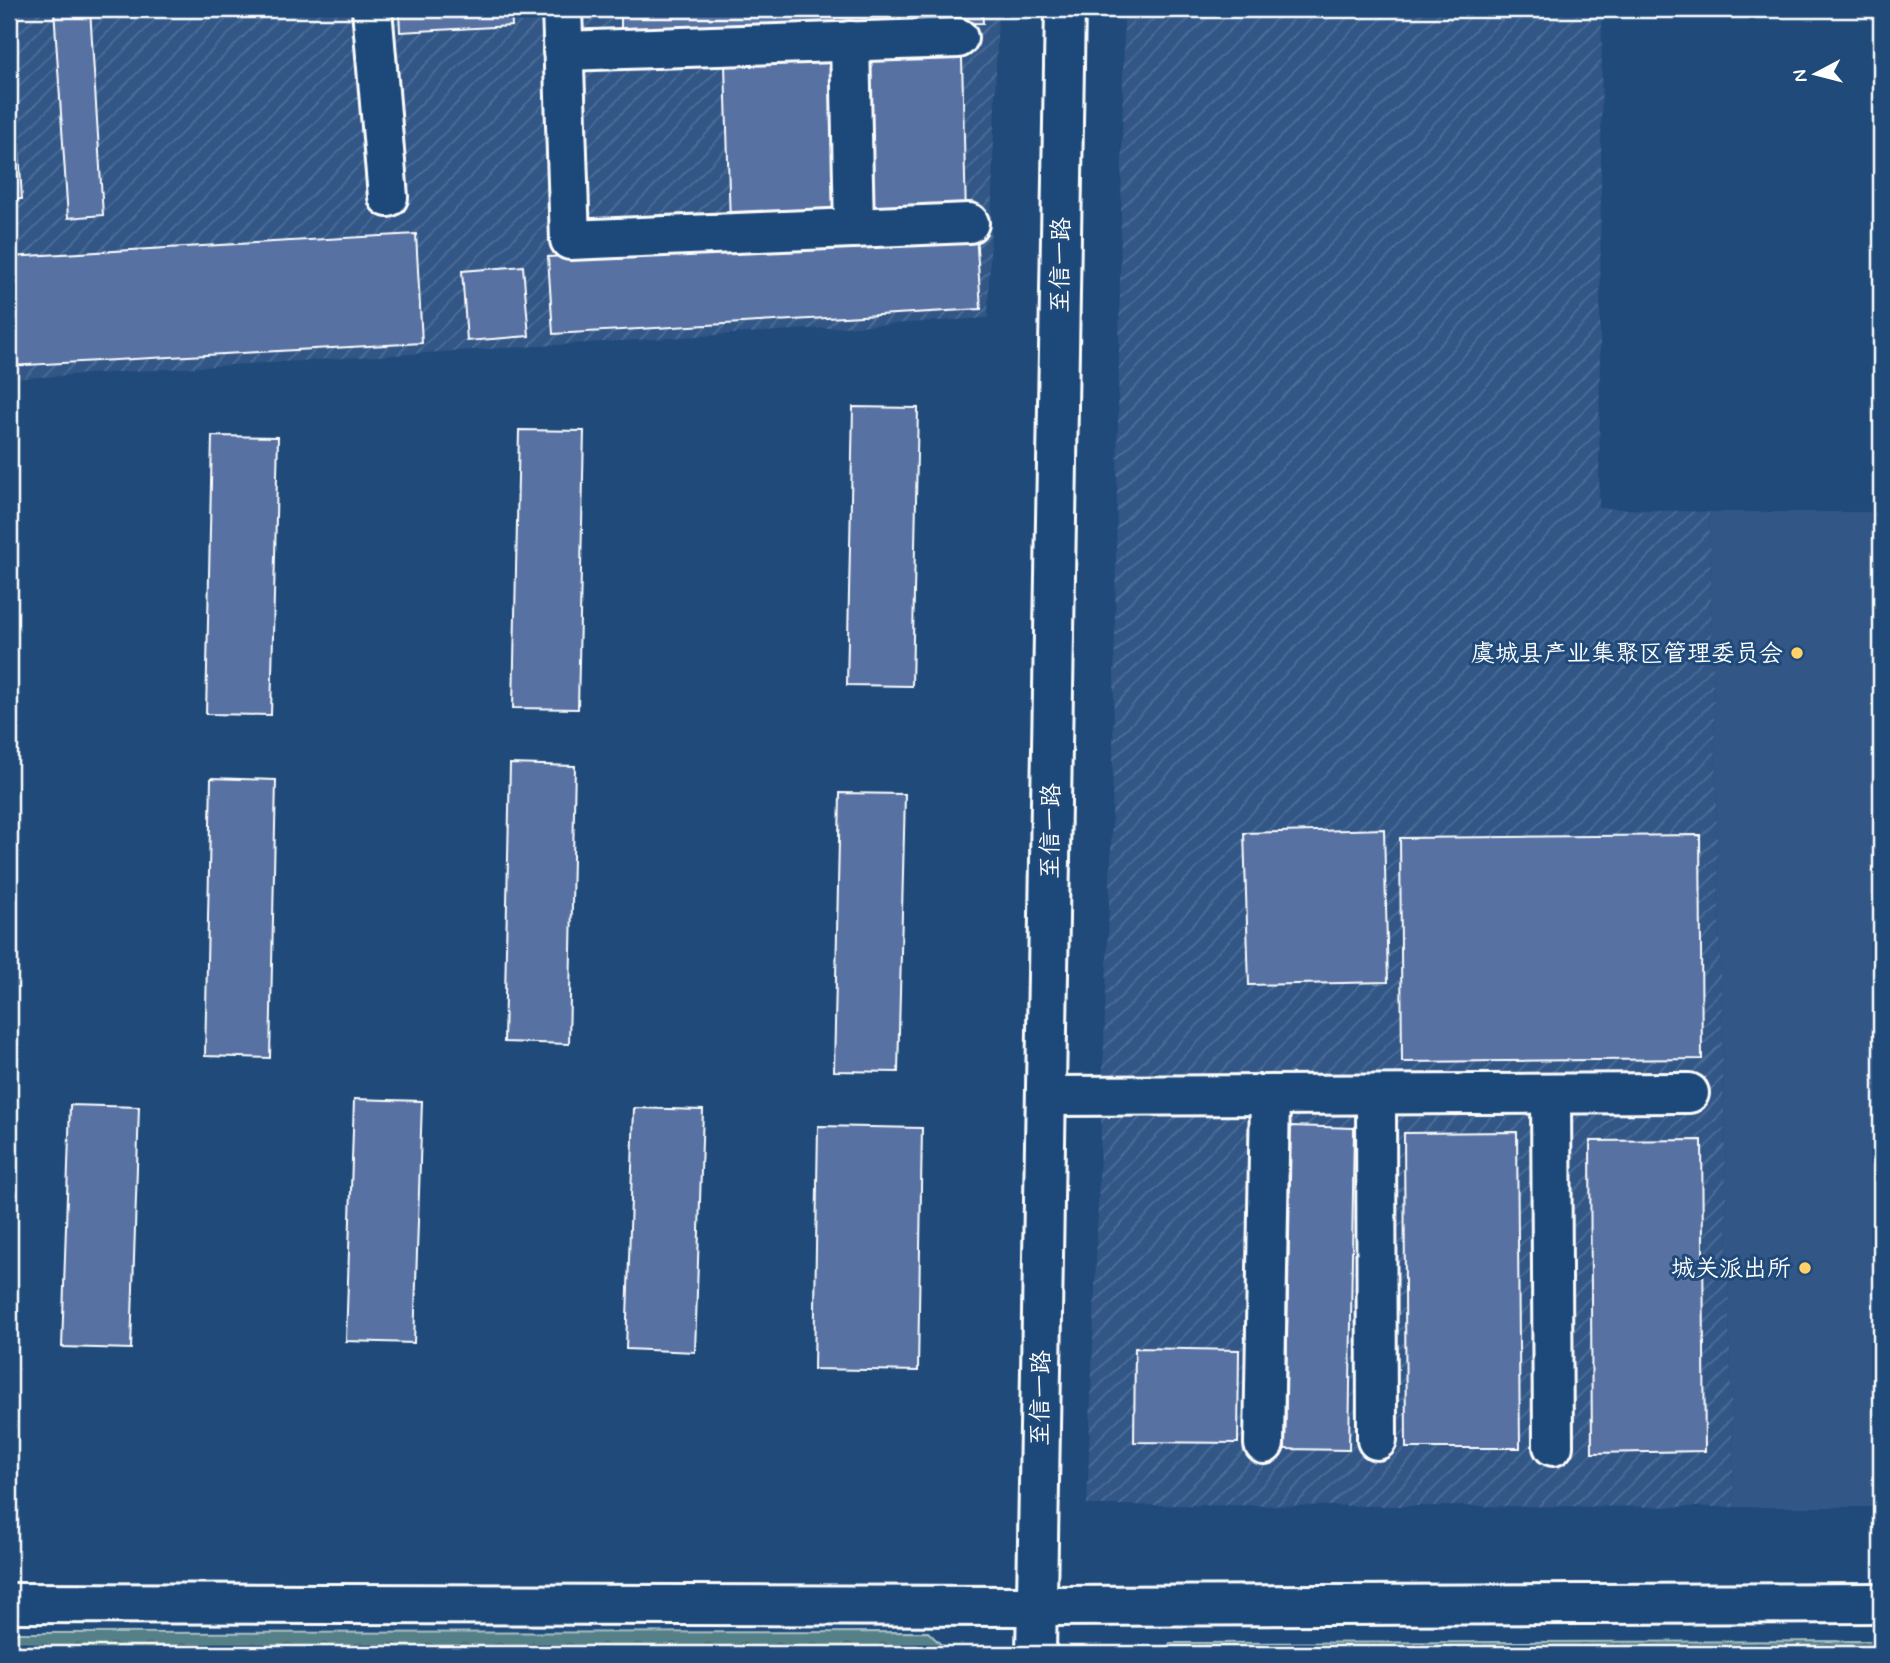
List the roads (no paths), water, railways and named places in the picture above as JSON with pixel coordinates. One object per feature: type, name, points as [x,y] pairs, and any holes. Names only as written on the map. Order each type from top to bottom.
[{"type":"street","points":[[372,9],[387,197]]},
{"type":"street","points":[[562,9],[570,240],[970,223]]},
{"type":"street","name":"至信一路","points":[[1036,1654],[1065,9]]},
{"type":"street","points":[[563,51],[958,38]]},
{"type":"street","points":[[850,41],[854,228]]},
{"type":"street","points":[[1045,1096],[1689,1093]]},
{"type":"street","points":[[1551,1094],[1553,1446]]},
{"type":"street","points":[[1264,1444],[1270,1095]]},
{"type":"street","points":[[1376,1095],[1377,1440]]},
{"type":"street","points":[[9,1603],[1037,1606],[1881,1603]]},
{"type":"place","name":"虞城县产业集聚区管理委员会","points":[[1797,653]]},
{"type":"place","name":"城关派出所","points":[[1805,1268]]}]
